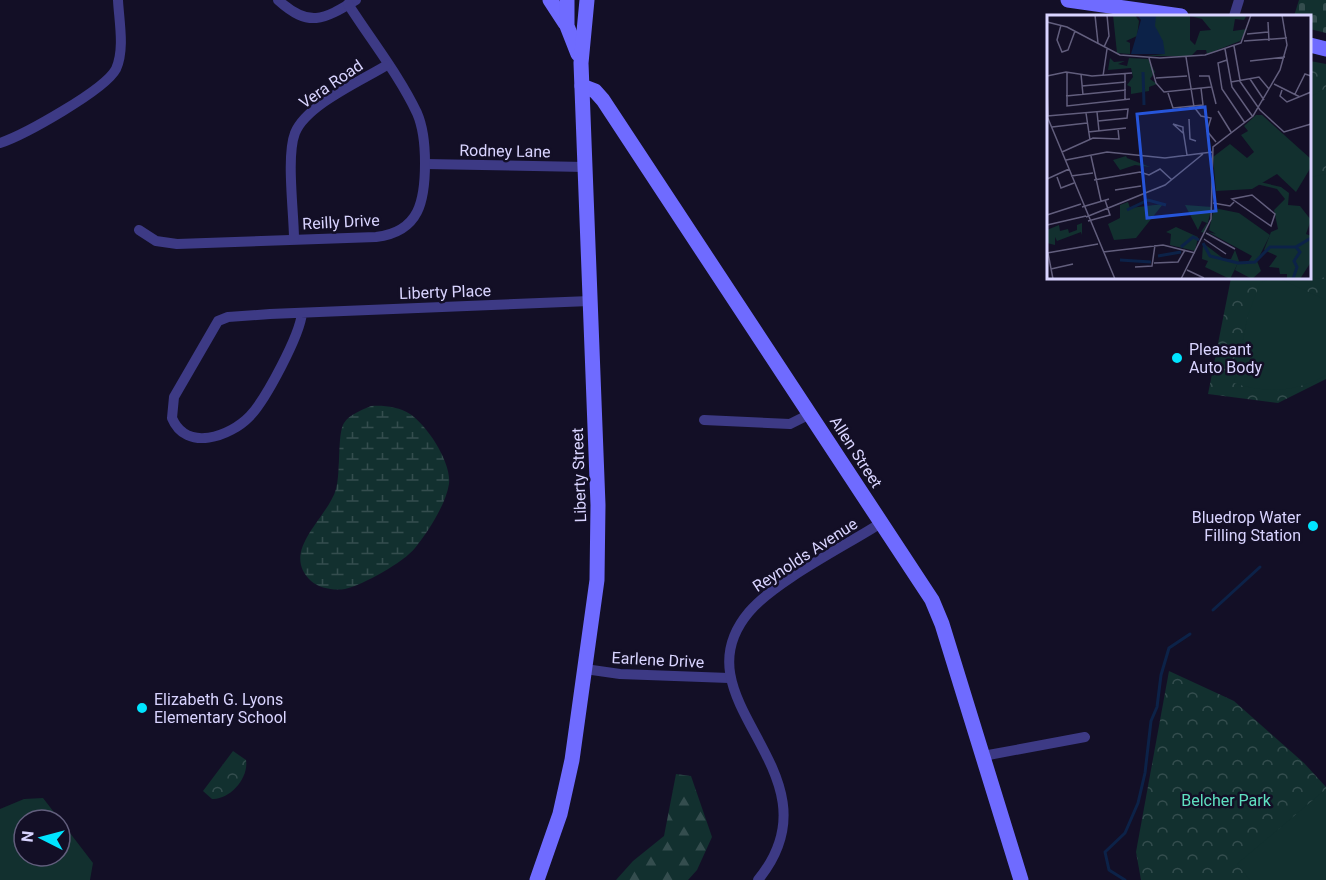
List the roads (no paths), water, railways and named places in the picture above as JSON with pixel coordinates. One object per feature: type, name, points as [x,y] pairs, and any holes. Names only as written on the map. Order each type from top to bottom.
[{"type":"main road","points":[[550,0],[567,26]]},
{"type":"main road","name":"Liberty Street","points":[[567,0],[567,26],[581,63]]},
{"type":"main road","name":"Liberty Street","points":[[537,880],[567,787],[597,580],[599,529],[581,63],[587,0]]},
{"type":"main road","points":[[1068,0],[1174,15]]},
{"type":"main road","points":[[1311,45],[1326,49]]},
{"type":"main road","name":"Allen Street","points":[[582,86],[595,90],[603,100],[936,608],[1021,880]]},
{"type":"street","points":[[0,143],[38,124],[108,79],[119,57],[118,0]]},
{"type":"street","points":[[278,0],[294,14],[312,20],[325,17],[352,2]]},
{"type":"street","points":[[1234,15],[1239,0]]},
{"type":"street","name":"Reilly Drive","points":[[139,230],[156,241],[169,243],[376,237],[399,231],[411,221],[420,208],[424,193],[425,164],[420,121],[352,2]]},
{"type":"street","name":"Vera Road","points":[[294,239],[291,153],[298,126],[317,108],[387,65]]},
{"type":"street","name":"Rodney Lane","points":[[425,164],[585,167]]},
{"type":"street","name":"Liberty Place","points":[[302,313],[298,332],[250,416],[234,427],[206,439],[194,438],[181,432],[172,418],[172,403],[218,321],[233,316],[302,313],[590,301]]},
{"type":"street","points":[[704,420],[790,424],[810,414]]},
{"type":"street","name":"Reynolds Avenue","points":[[758,880],[774,860],[780,846],[783,795],[773,765],[736,699],[729,678],[731,649],[740,626],[750,611],[778,588],[881,523]]},
{"type":"street","name":"Earlene Drive","points":[[585,669],[629,674],[729,678]]},
{"type":"street","points":[[983,756],[1085,737]]},
{"type":"waterway","points":[[1213,610],[1260,567]]},
{"type":"waterway","points":[[1125,880],[1109,870],[1105,852],[1125,833],[1138,803],[1145,773],[1151,721],[1157,707],[1161,675],[1169,648],[1190,634]]},
{"type":"place","name":"Pleasant Auto Body","points":[[1177,358]]},
{"type":"place","name":"Bluedrop Water Filling Station","points":[[1313,526]]},
{"type":"place","name":"Elizabeth G. Lyons Elementary School","points":[[142,708]]},
{"type":"park label","name":"Belcher Park","points":[[1226,800]]}]
